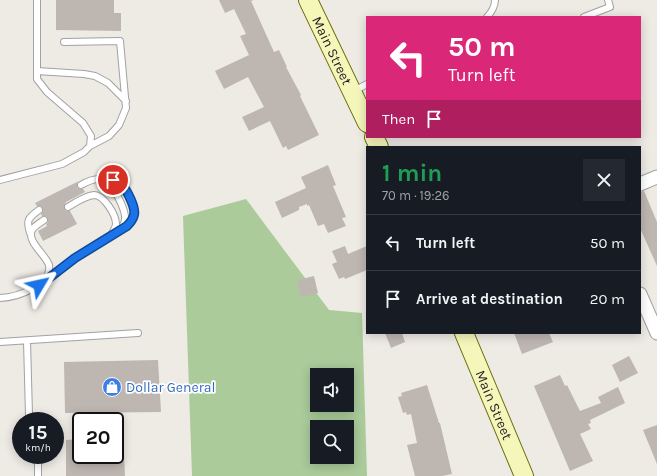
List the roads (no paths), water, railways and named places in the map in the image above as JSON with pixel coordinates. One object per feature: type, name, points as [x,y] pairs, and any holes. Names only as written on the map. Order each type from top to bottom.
[{"type":"street","name":"Main Street","points":[[308,0],[360,88],[366,118]]},
{"type":"street","points":[[641,184],[657,177]]},
{"type":"street","points":[[641,296],[657,333]]},
{"type":"street","name":"Main Street","points":[[464,334],[524,476]]},
{"type":"lane","points":[[37,0],[37,79],[46,92],[83,123],[91,136],[90,146]]},
{"type":"lane","points":[[488,16],[495,4],[495,0]]},
{"type":"lane","points":[[587,16],[610,7],[608,0]]},
{"type":"lane","points":[[0,180],[62,164],[109,136],[119,125],[126,108],[120,41],[64,42]]},
{"type":"lane","points":[[37,71],[95,76],[108,83],[126,101]]},
{"type":"lane","points":[[104,179],[114,189],[125,214],[125,221],[119,230]]},
{"type":"lane","points":[[0,298],[15,296],[39,285],[75,258],[127,226],[131,221],[134,214],[134,208],[122,185],[113,180],[104,179],[90,180],[81,185]]},
{"type":"lane","points":[[68,207],[84,198],[94,195],[101,198],[106,202],[116,222],[115,228],[110,236]]},
{"type":"lane","points":[[39,210],[29,217],[28,223],[30,234],[35,245],[49,263],[50,267],[46,280]]},
{"type":"lane","points":[[30,234],[32,229],[44,220]]},
{"type":"lane","points":[[0,342],[138,334]]},
{"type":"lane","points":[[27,341],[29,412]]},
{"type":"lane","points":[[38,464],[38,476]]},
{"type":"place","name":"Dollar General","points":[[112,387]]}]
